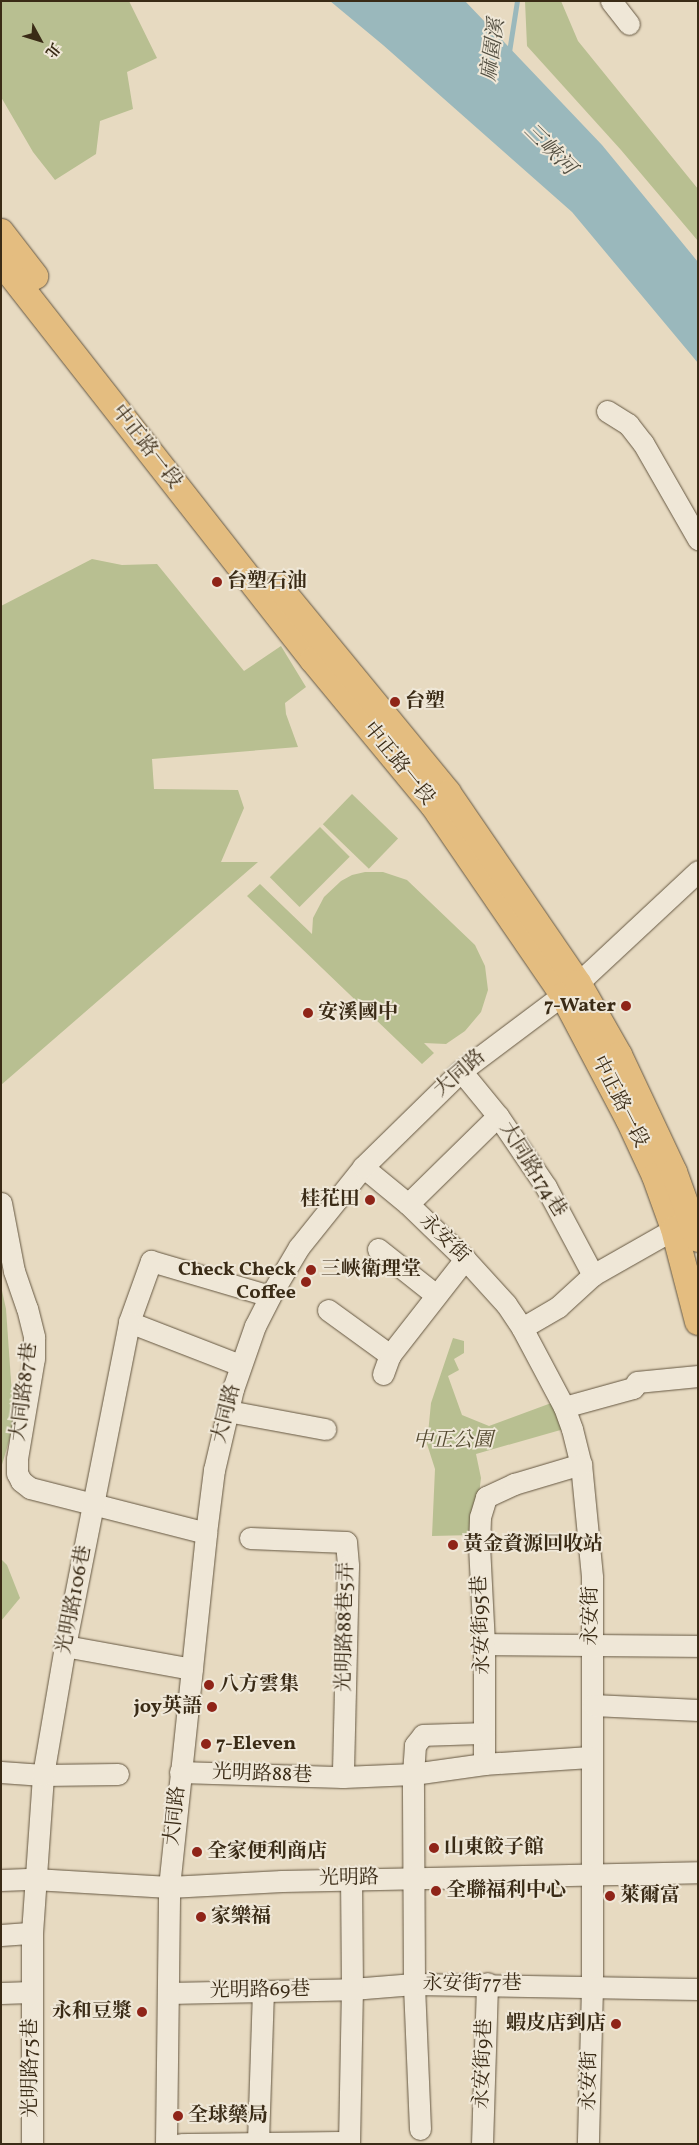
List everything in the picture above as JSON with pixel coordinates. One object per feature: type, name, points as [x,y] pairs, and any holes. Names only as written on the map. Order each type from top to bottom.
[{"type":"main road","name":"中正路一段","points":[[1,232],[313,629],[448,793],[570,989],[655,1176],[674,1228],[698,1322]]},
{"type":"main road","name":"中正路一段","points":[[1,262],[312,660],[433,805],[619,1055],[666,1154],[698,1239]]},
{"type":"street","points":[[611,1],[629,24]]},
{"type":"street","points":[[606,411],[628,424],[643,443],[698,539]]},
{"type":"street","name":"大同路","points":[[166,2144],[169,1886],[214,1470],[240,1364],[270,1296],[299,1247],[363,1167],[461,1070],[570,989],[698,871]]},
{"type":"street","name":"大同路174巷","points":[[461,1070],[498,1116],[546,1187],[593,1275]]},
{"type":"street","points":[[408,1204],[498,1116]]},
{"type":"street","name":"永安街","points":[[363,1167],[408,1204],[465,1259],[506,1304],[522,1328],[564,1407],[581,1464],[591,1569],[593,1705],[590,1757],[592,1987],[588,2144]]},
{"type":"street","name":"大同路87巷","points":[[1,1204],[14,1271],[27,1308],[34,1337],[34,1358],[17,1459],[17,1473],[21,1481],[30,1488],[206,1533]]},
{"type":"street","points":[[522,1328],[558,1307],[593,1275],[674,1228]]},
{"type":"street","points":[[378,1248],[436,1295]]},
{"type":"street","points":[[328,1310],[387,1364],[436,1295],[465,1259]]},
{"type":"street","name":"光明路106巷","points":[[32,1933],[34,1879],[43,1775],[65,1646],[129,1322],[150,1261],[270,1296]]},
{"type":"street","points":[[129,1322],[240,1364]]},
{"type":"street","points":[[564,1407],[633,1388],[637,1382],[698,1376]]},
{"type":"street","points":[[228,1411],[325,1429]]},
{"type":"street","name":"永安街95巷","points":[[484,1764],[484,1644],[479,1546],[480,1517],[486,1497],[514,1484],[581,1464]]},
{"type":"street","name":"光明路88巷5弄","points":[[250,1538],[346,1542],[348,1566],[343,1777]]},
{"type":"street","points":[[484,1644],[698,1646]]},
{"type":"street","points":[[65,1646],[192,1669]]},
{"type":"street","points":[[593,1705],[698,1710]]},
{"type":"street","points":[[420,2129],[414,1984],[413,1774],[415,1745],[423,1735],[484,1734]]},
{"type":"street","points":[[343,1777],[413,1774],[484,1764],[590,1757]]},
{"type":"street","points":[[1,1772],[43,1775],[118,1774]]},
{"type":"street","name":"光明路88巷","points":[[180,1772],[343,1777]]},
{"type":"street","name":"光明路","points":[[1,1880],[34,1879],[169,1886],[414,1877],[698,1872]]},
{"type":"street","points":[[181,2144],[258,2141],[349,2143],[352,1989],[351,1880]]},
{"type":"street","points":[[1,1935],[32,1933]]},
{"type":"street","name":"光明路75巷","points":[[32,1933],[32,2144]]},
{"type":"street","name":"永安街77巷","points":[[352,1989],[414,1984],[487,1984],[698,1989]]},
{"type":"street","name":"永安街9巷","points":[[482,2144],[487,1984]]},
{"type":"street","name":"光明路69巷","points":[[168,1993],[352,1989]]},
{"type":"street","points":[[258,2141],[263,1991]]},
{"type":"street","points":[[1,1992],[32,1992]]},
{"type":"green space","points":[[1,1],[129,1],[157,58],[127,72],[133,109],[100,121],[96,154],[55,180],[33,152],[1,97]]},
{"type":"green space","points":[[525,1],[561,1],[578,41],[698,189],[698,241],[621,150],[527,46]]},
{"type":"green space","points":[[92,559],[122,565],[157,564],[244,671],[281,646],[306,687],[285,703],[286,714],[298,747],[152,759],[154,789],[238,790],[244,808],[221,862],[258,862],[1,1085],[1,606]]},
{"type":"green space","points":[[352,794],[398,838],[369,869],[323,824]]},
{"type":"green space","points":[[320,827],[350,857],[299,907],[270,877]]},
{"type":"green space","points":[[365,872],[383,872],[407,880],[475,945],[485,966],[488,990],[481,1012],[465,1031],[446,1044],[424,1043],[434,1053],[422,1064],[247,896],[260,884],[312,934],[313,918],[324,897],[341,881],[352,875]]},
{"type":"green space","points":[[1,1286],[6,1309],[14,1424],[1,1468]]},
{"type":"green space","name":"中正公園","points":[[453,1338],[464,1341],[464,1353],[454,1359],[459,1370],[448,1376],[462,1415],[489,1426],[554,1402],[564,1429],[476,1454],[481,1478],[474,1535],[432,1536],[435,1469],[427,1444],[431,1403]]},
{"type":"green space","points":[[1,1559],[7,1565],[20,1598],[1,1621]]},
{"type":"water","name":"三峽河","points":[[330,1],[465,1],[602,145],[698,262],[698,363],[572,212],[383,45]]},
{"type":"waterway","name":"麻園溪","points":[[509,52],[517,1]]},
{"type":"place","name":"台塑石油","points":[[217,582]]},
{"type":"place","name":"台塑","points":[[395,702]]},
{"type":"place","name":"7-Water","points":[[626,1006]]},
{"type":"place","name":"安溪國中","points":[[308,1013]]},
{"type":"place","name":"桂花田","points":[[370,1200]]},
{"type":"place","name":"三峽衛理堂","points":[[311,1270]]},
{"type":"place","name":"Check Check Coffee","points":[[306,1282]]},
{"type":"place","name":"黃金資源回收站","points":[[453,1545]]},
{"type":"place","name":"八方雲集","points":[[209,1685]]},
{"type":"place","name":"joy英語","points":[[212,1707]]},
{"type":"place","name":"7-Eleven","points":[[206,1744]]},
{"type":"place","name":"山東餃子館","points":[[434,1848]]},
{"type":"place","name":"全家便利商店","points":[[197,1852]]},
{"type":"place","name":"全聯福利中心","points":[[436,1891]]},
{"type":"place","name":"萊爾富","points":[[610,1896]]},
{"type":"place","name":"家樂福","points":[[201,1917]]},
{"type":"place","name":"永和豆漿","points":[[142,2012]]},
{"type":"place","name":"蝦皮店到店","points":[[616,2024]]},
{"type":"place","name":"全球藥局","points":[[178,2116]]}]
